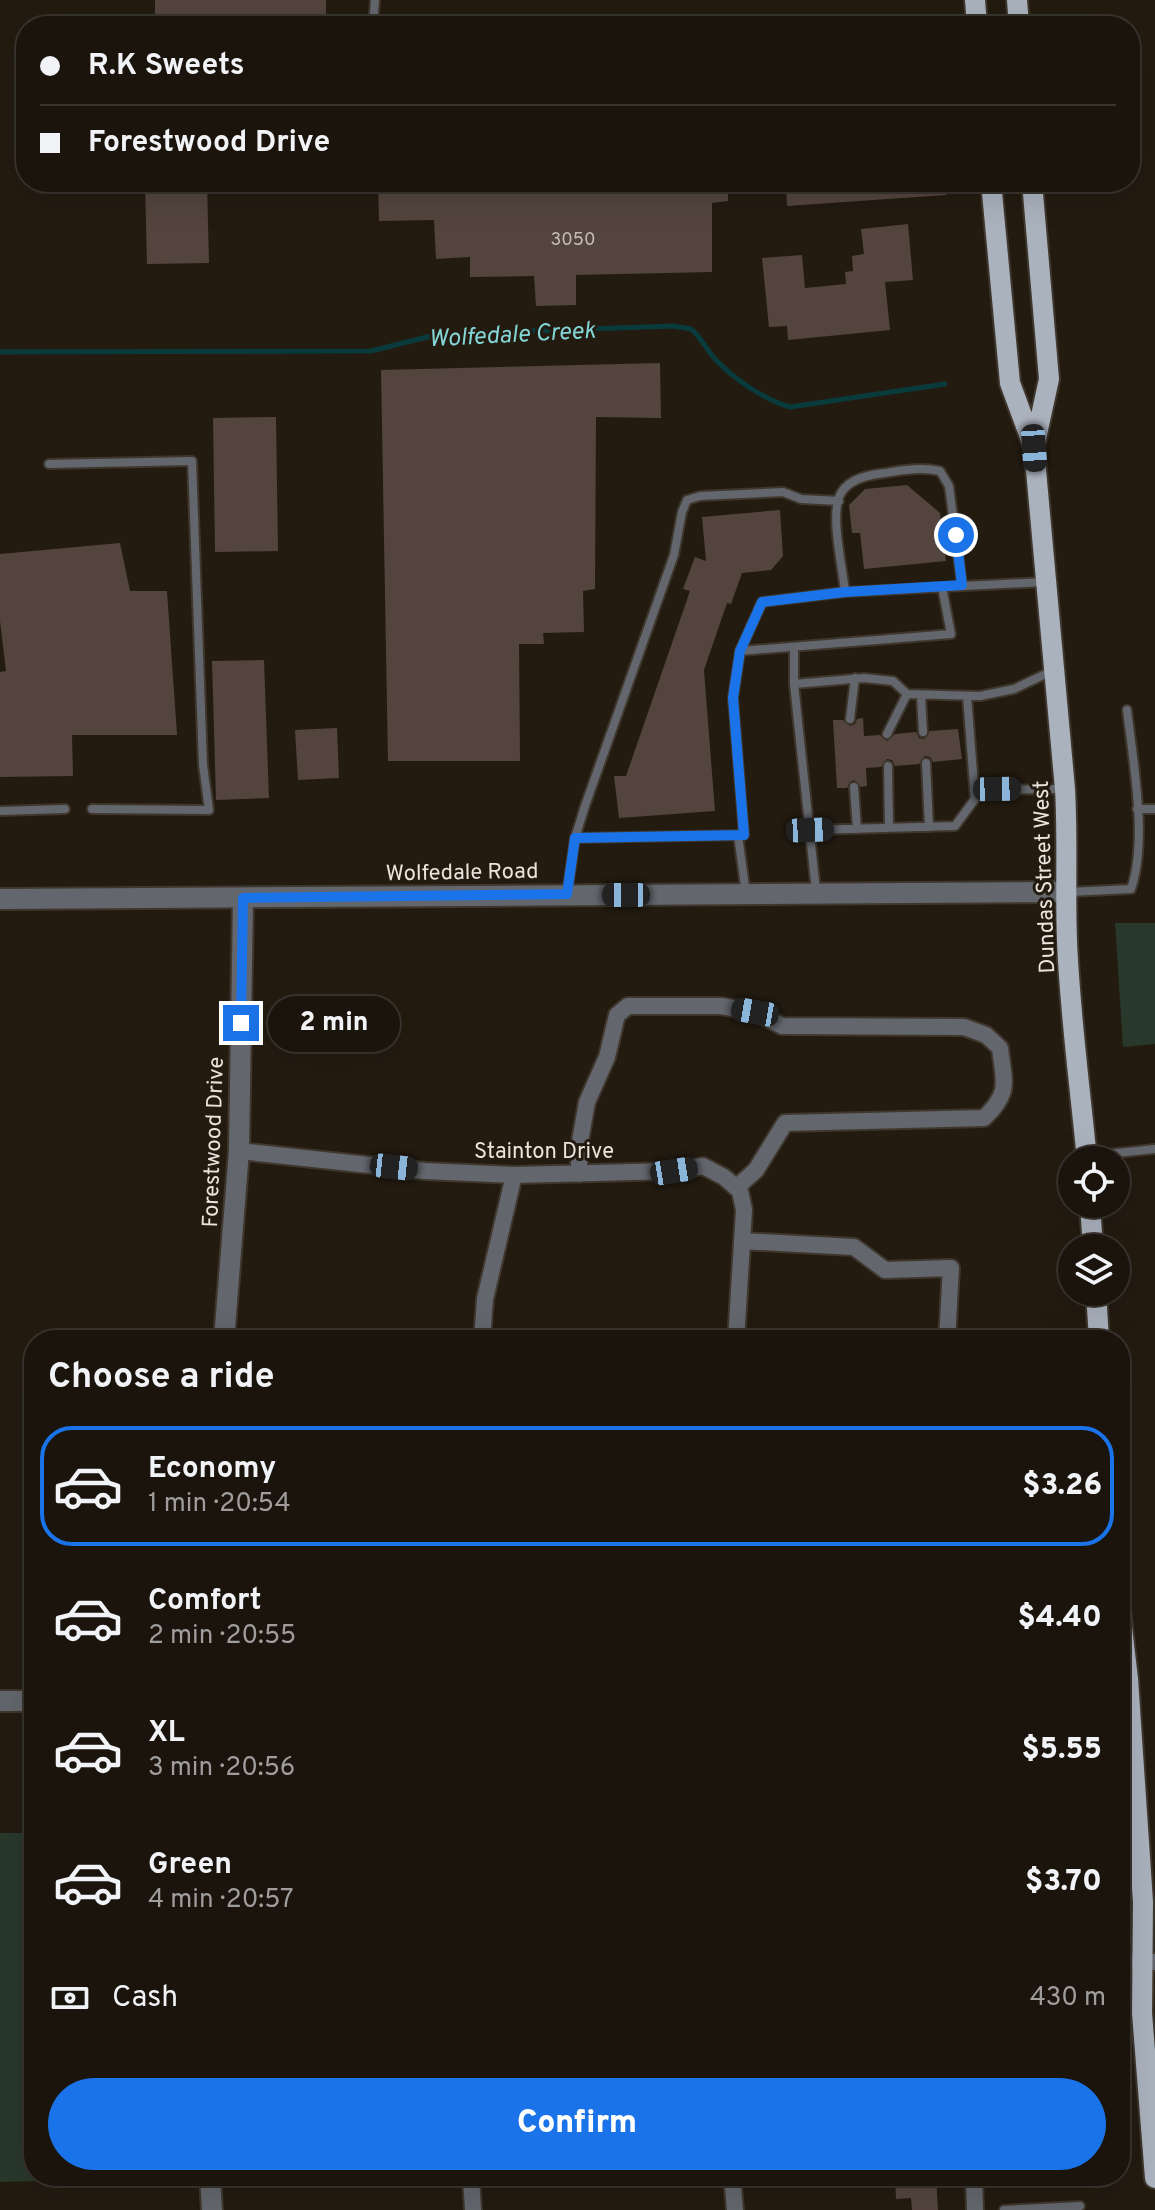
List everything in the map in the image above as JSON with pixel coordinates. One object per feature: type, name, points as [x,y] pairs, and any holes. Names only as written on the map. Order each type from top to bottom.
[{"type":"main road","name":"Dundas Street West","points":[[992,192],[1010,383],[1034,448],[1065,789],[1067,941],[1085,1146]]},
{"type":"main road","name":"Dundas Street West","points":[[1033,192],[1049,379],[1034,448]]},
{"type":"main road","points":[[1097,1306],[1098,1330]]},
{"type":"main road","points":[[1130,1709],[1149,1962],[1142,2013],[1155,2178]]},
{"type":"street","name":"Wolfedale Road","points":[[0,899],[1068,892]]},
{"type":"street","name":"Forestwood Drive","points":[[225,1330],[239,1151],[243,898]]},
{"type":"street","points":[[579,1174],[579,1147],[587,1102],[607,1057],[617,1015],[628,1006],[721,1006],[755,1012],[782,1026],[964,1027],[986,1035],[1000,1048],[1004,1086],[1001,1102],[984,1118],[785,1123],[756,1170],[737,1187],[744,1210],[737,1330]]},
{"type":"street","name":"Stainton Drive","points":[[239,1151],[425,1171],[514,1175],[674,1171],[703,1166],[737,1187]]},
{"type":"street","points":[[483,1330],[485,1299],[514,1175]]},
{"type":"street","points":[[742,1241],[854,1247],[885,1270],[951,1268],[948,1330]]},
{"type":"street","points":[[0,1701],[24,1701]]},
{"type":"street","points":[[211,2186],[212,2210]]},
{"type":"street","points":[[472,2186],[473,2210]]},
{"type":"street","points":[[733,2186],[735,2210]]},
{"type":"street","points":[[974,2186],[975,2210]]},
{"type":"lane","points":[[49,464],[192,461],[203,765],[209,810],[92,809]]},
{"type":"lane","points":[[845,592],[836,509],[841,493],[852,481],[867,475],[922,468],[940,471],[949,486],[962,585]]},
{"type":"lane","points":[[567,894],[575,838],[674,555],[687,500],[700,496],[783,492],[801,499],[839,501]]},
{"type":"lane","points":[[575,838],[744,835],[733,698],[740,651],[762,602],[845,592],[1044,582]]},
{"type":"lane","points":[[740,651],[951,634],[942,587]]},
{"type":"lane","points":[[794,647],[794,684],[817,894]]},
{"type":"lane","points":[[794,684],[855,678],[893,681],[907,694],[967,696],[1014,689],[1054,670]]},
{"type":"lane","points":[[850,719],[855,678]]},
{"type":"lane","points":[[887,734],[907,694]]},
{"type":"lane","points":[[921,696],[923,732]]},
{"type":"lane","points":[[810,830],[955,826],[975,799],[967,696]]},
{"type":"lane","points":[[1068,892],[1131,889],[1137,871],[1137,809],[1127,710]]},
{"type":"lane","points":[[926,763],[929,827]]},
{"type":"lane","points":[[888,766],[889,828]]},
{"type":"lane","points":[[854,787],[857,829]]},
{"type":"lane","points":[[974,790],[1065,789]]},
{"type":"lane","points":[[0,811],[65,809]]},
{"type":"lane","points":[[1137,809],[1155,809]]},
{"type":"lane","points":[[738,835],[746,896]]},
{"type":"lane","points":[[1130,1152],[1155,1149]]},
{"type":"lane","points":[[1004,2210],[1080,2206]]},
{"type":"green space","points":[[1115,923],[1155,923],[1155,1044],[1123,1047]]},
{"type":"green space","points":[[0,1833],[24,1833],[24,2181],[0,2182]]},
{"type":"building","points":[[155,0],[326,0],[326,16],[155,16]]},
{"type":"building","points":[[145,192],[207,192],[209,263],[147,264]]},
{"type":"building","points":[[378,192],[728,192],[728,201],[712,203],[712,272],[576,275],[576,305],[536,306],[534,276],[470,277],[470,257],[436,259],[434,220],[379,221]]},
{"type":"building","points":[[786,192],[946,192],[946,195],[787,206]]},
{"type":"building","points":[[908,224],[913,280],[885,282],[890,330],[788,340],[787,326],[769,327],[762,258],[802,255],[805,288],[846,284],[845,272],[853,271],[852,256],[864,254],[861,229]]},
{"type":"building","points":[[660,363],[661,418],[596,417],[595,589],[583,591],[584,632],[543,633],[544,644],[519,644],[520,761],[388,761],[381,370]]},
{"type":"building","points":[[276,417],[278,551],[215,552],[213,418]]},
{"type":"building","points":[[907,485],[940,513],[946,561],[864,569],[860,533],[852,533],[849,505],[865,489]]},
{"type":"building","points":[[780,510],[783,556],[771,570],[742,573],[731,604],[727,603],[704,670],[715,811],[619,818],[614,776],[626,776],[690,591],[683,589],[695,557],[706,561],[702,517]]},
{"type":"building","points":[[120,543],[130,591],[167,591],[177,735],[72,735],[73,776],[0,777],[0,672],[6,671],[0,621],[0,554]]},
{"type":"building","points":[[264,660],[269,798],[216,800],[212,661]]},
{"type":"building","points":[[863,718],[864,736],[880,735],[887,741],[895,734],[916,732],[919,738],[924,739],[930,731],[958,729],[962,759],[933,762],[925,756],[919,764],[895,766],[892,760],[887,759],[881,767],[866,768],[867,786],[861,787],[854,780],[847,788],[837,788],[833,720],[843,720],[850,726]]},
{"type":"building","points":[[337,728],[339,778],[298,780],[295,730]]},
{"type":"building","points":[[895,2186],[937,2186],[938,2210],[912,2210],[911,2198],[896,2199]]},
{"type":"waterway","name":"Wolfedale Creek","points":[[0,352],[371,351],[439,334],[673,326],[691,329],[731,374],[759,394],[790,407],[945,384]]},
{"type":"route","points":[[241,1023],[243,898],[567,894],[575,838],[744,835],[733,698],[740,651],[762,602],[845,592],[962,585],[956,535]]}]
